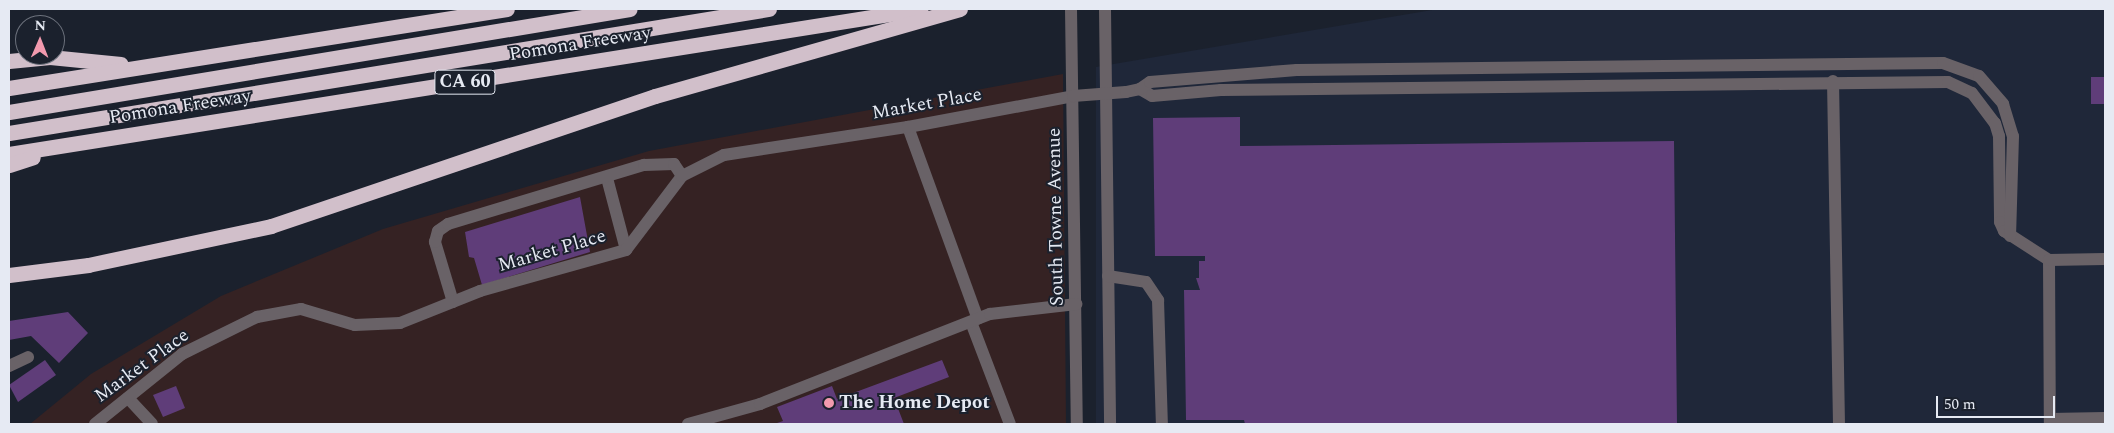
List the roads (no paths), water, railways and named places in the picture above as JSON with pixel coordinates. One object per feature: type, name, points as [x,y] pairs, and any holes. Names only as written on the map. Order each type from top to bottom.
[{"type":"highway","points":[[9,88],[507,9]]},
{"type":"highway","points":[[9,112],[630,9]]},
{"type":"highway","points":[[9,133],[769,9]]},
{"type":"highway","name":"Pomona Freeway","points":[[9,154],[921,9]]},
{"type":"highway","points":[[9,275],[88,265],[270,226],[646,99],[960,9]]},
{"type":"highway","points":[[9,61],[50,57],[142,66]]},
{"type":"highway","points":[[9,166],[76,143]]},
{"type":"street","name":"South Towne Avenue","points":[[1071,9],[1077,424]]},
{"type":"street","points":[[1105,9],[1110,424]]},
{"type":"street","name":"Market Place","points":[[95,424],[182,354],[257,317],[300,308],[355,325],[400,323],[480,291],[626,250],[682,176],[724,155],[908,127],[1073,96],[1106,95],[1140,89],[1150,82],[1298,70],[1943,63],[1980,76],[2003,104],[2013,136],[2010,236]]},
{"type":"street","points":[[1140,89],[1152,96],[1221,90],[1833,81],[1948,82],[1972,92],[1988,109],[1999,136],[2000,222],[2010,236],[2049,260],[2105,259]]},
{"type":"street","points":[[1833,81],[1839,424]]},
{"type":"street","points":[[908,127],[980,318],[1010,424]]},
{"type":"street","points":[[453,302],[435,242],[438,231],[448,224],[607,178],[644,165],[674,164],[682,176]]},
{"type":"street","points":[[607,178],[626,250]]},
{"type":"street","points":[[2049,260],[2050,422],[2105,418]]},
{"type":"street","points":[[1108,276],[1146,282],[1158,300],[1162,424]]},
{"type":"street","points":[[688,424],[760,404],[980,318],[1076,304]]},
{"type":"street","points":[[9,366],[28,357]]},
{"type":"street","points":[[128,398],[152,424]]},
{"type":"place","name":"The Home Depot","points":[[829,403]]}]
